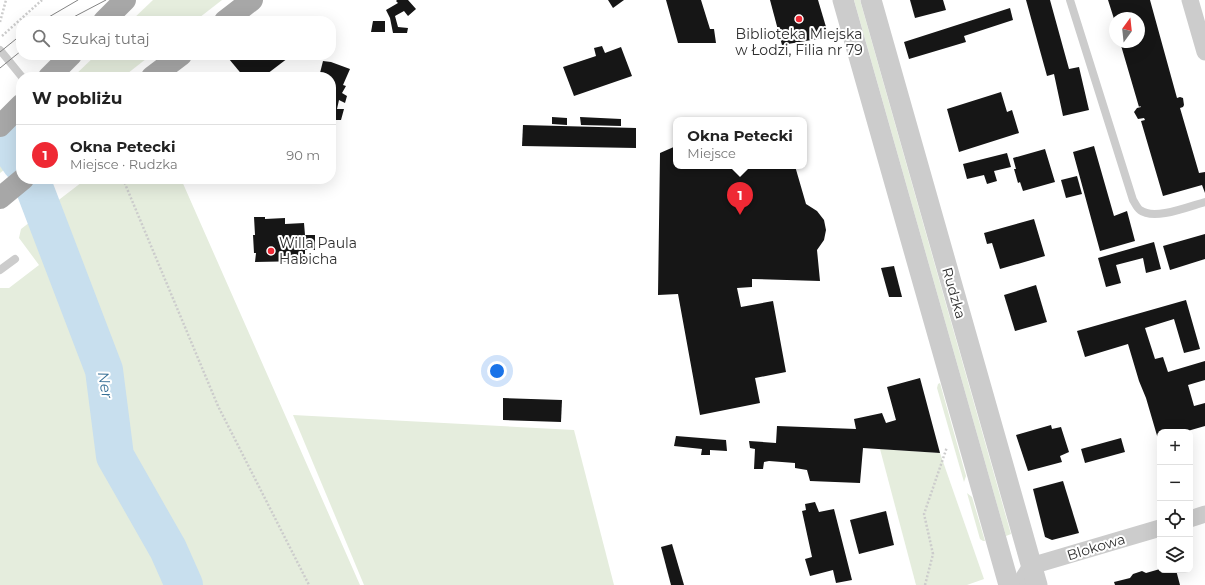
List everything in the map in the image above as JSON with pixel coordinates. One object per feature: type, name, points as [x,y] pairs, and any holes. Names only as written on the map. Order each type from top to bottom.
[{"type":"main road","points":[[109,16],[125,0]]},
{"type":"main road","points":[[231,16],[252,0]]},
{"type":"main road","points":[[54,72],[66,60]]},
{"type":"main road","points":[[159,72],[174,60]]},
{"type":"main road","points":[[0,126],[16,110]]},
{"type":"main road","points":[[1,196],[17,184]]},
{"type":"street","name":"Rudzka","points":[[843,0],[1009,585]]},
{"type":"street","name":"Rudzka","points":[[871,0],[1034,576]]},
{"type":"street","points":[[1190,0],[1205,52]]},
{"type":"street","points":[[1193,518],[1205,514]]},
{"type":"street","name":"Blokowa","points":[[1034,576],[1157,529]]},
{"type":"street","points":[[1019,585],[1034,576]]},
{"type":"lane","points":[[1070,0],[1133,200],[1140,211],[1150,214],[1161,214],[1205,202]]},
{"type":"lane","points":[[0,50],[18,72]]},
{"type":"lane","points":[[0,270],[15,258]]},
{"type":"path","points":[[0,22],[6,0]]},
{"type":"path","points":[[24,16],[42,0]]},
{"type":"path","points":[[0,38],[16,24]]},
{"type":"path","points":[[125,184],[218,406],[309,585]]},
{"type":"path","points":[[925,585],[933,554],[924,514],[949,442]]},
{"type":"green space","points":[[153,0],[222,0],[201,16],[136,16]]},
{"type":"green space","points":[[854,0],[860,0],[1011,534],[1006,536]]},
{"type":"green space","points":[[91,60],[145,60],[129,72],[78,72]]},
{"type":"green space","points":[[16,133],[16,161],[0,173],[0,149]]},
{"type":"green space","points":[[80,184],[183,184],[360,585],[0,585],[0,288],[9,288],[39,265],[19,238],[21,229]]},
{"type":"green space","points":[[940,383],[966,476],[964,482],[937,388],[938,384]]},
{"type":"green space","points":[[293,415],[574,430],[614,585],[364,585]]},
{"type":"green space","points":[[880,449],[940,453],[984,579],[967,585],[916,585]]},
{"type":"green space","points":[[967,493],[972,497],[985,541],[980,539]]},
{"type":"building","points":[[408,0],[416,9],[408,16],[404,11],[395,16],[398,27],[408,28],[407,33],[393,33],[390,18],[386,10],[398,3],[396,1]]},
{"type":"building","points":[[608,0],[624,0],[613,8]]},
{"type":"building","points":[[666,0],[701,0],[710,29],[714,29],[716,43],[678,43]]},
{"type":"building","name":"Biblioteka Miejska w Łodzi, Filia nr 79","points":[[770,0],[818,0],[829,37],[782,45]]},
{"type":"building","points":[[910,0],[943,0],[946,10],[915,18]]},
{"type":"building","points":[[1026,0],[1050,0],[1069,69],[1079,67],[1089,110],[1063,116],[1054,74],[1047,76]]},
{"type":"building","points":[[1108,0],[1150,0],[1177,98],[1183,98],[1184,105],[1180,108],[1199,173],[1205,172],[1205,193],[1202,185],[1163,196],[1141,121],[1145,120],[1144,118],[1138,119],[1134,112],[1137,108],[1141,107],[1139,107],[1122,48],[1145,48],[1145,12],[1112,12]]},
{"type":"building","points":[[1010,8],[1013,20],[964,36],[966,42],[909,59],[904,42]]},
{"type":"building","points":[[373,21],[385,21],[385,32],[371,32]]},
{"type":"building","points":[[602,46],[605,53],[621,47],[632,76],[574,96],[563,67],[596,56],[594,48]]},
{"type":"building","points":[[230,60],[285,60],[270,72],[240,72]]},
{"type":"building","points":[[323,61],[331,62],[350,69],[343,85],[346,86],[342,93],[347,96],[345,103],[339,100],[337,109],[344,109],[341,120],[336,120],[336,72],[320,72]]},
{"type":"building","points":[[1001,92],[1007,112],[1012,110],[1019,133],[959,152],[947,109]]},
{"type":"building","points":[[552,117],[567,118],[567,125],[552,124]]},
{"type":"building","points":[[580,117],[621,119],[621,126],[581,125]]},
{"type":"building","points":[[523,125],[636,128],[636,148],[522,146]]},
{"type":"building","points":[[1094,146],[1114,216],[1127,211],[1135,241],[1100,251],[1073,152]]},
{"type":"building","points":[[673,147],[673,169],[796,169],[806,204],[817,211],[824,220],[826,230],[824,240],[817,250],[820,281],[752,279],[752,287],[737,288],[741,307],[773,301],[786,372],[755,378],[760,403],[700,415],[678,294],[658,295],[660,153]]},
{"type":"building","points":[[1045,149],[1055,182],[1023,191],[1020,182],[1018,183],[1013,158]]},
{"type":"building","points":[[1007,153],[1011,167],[994,171],[997,181],[987,184],[984,175],[967,179],[963,164]]},
{"type":"building","points":[[1077,176],[1082,194],[1066,198],[1061,180]]},
{"type":"building","points":[[254,217],[265,217],[265,219],[285,218],[285,224],[304,223],[305,235],[315,235],[315,250],[305,250],[305,261],[255,262],[256,253],[254,253],[253,235],[255,235]]},
{"type":"building","points":[[1034,219],[1045,256],[1000,269],[992,243],[987,244],[984,233]]},
{"type":"building","points":[[1205,234],[1205,259],[1170,270],[1163,246]]},
{"type":"building","points":[[1154,242],[1161,269],[1146,273],[1143,258],[1116,265],[1121,283],[1106,287],[1098,258]]},
{"type":"building","points":[[894,266],[902,297],[889,297],[881,268]]},
{"type":"building","points":[[1036,285],[1047,322],[1015,331],[1004,295]]},
{"type":"building","points":[[1186,300],[1200,349],[1184,353],[1174,319],[1145,328],[1155,359],[1163,357],[1168,372],[1205,361],[1205,380],[1188,385],[1194,406],[1205,403],[1205,426],[1193,429],[1157,429],[1157,436],[1128,344],[1085,357],[1077,331]]},
{"type":"building","points":[[920,378],[940,453],[863,448],[860,483],[810,481],[807,470],[795,468],[795,463],[769,461],[764,462],[763,469],[754,469],[755,449],[750,448],[749,441],[776,443],[777,426],[856,429],[854,419],[882,413],[886,423],[896,420],[887,387]]},
{"type":"building","points":[[503,398],[562,400],[561,422],[503,420]]},
{"type":"building","points":[[1051,425],[1052,429],[1061,427],[1069,452],[1060,456],[1062,462],[1028,471],[1016,435]]},
{"type":"building","points":[[676,436],[726,440],[727,451],[710,450],[710,455],[701,455],[702,449],[674,446]]},
{"type":"building","points":[[1121,438],[1125,452],[1085,463],[1081,449]]},
{"type":"building","points":[[1063,481],[1079,533],[1052,540],[1045,537],[1033,489]]},
{"type":"building","points":[[815,502],[819,512],[834,509],[852,580],[836,583],[833,570],[810,576],[805,559],[812,557],[802,511],[806,510],[805,504]]},
{"type":"building","points":[[886,511],[894,545],[859,554],[850,520]]},
{"type":"building","points":[[672,544],[684,585],[671,585],[661,547]]},
{"type":"building","points":[[1157,570],[1157,573],[1177,573],[1180,585],[1115,585],[1114,582],[1130,578],[1133,574],[1142,571],[1146,573]]},
{"type":"waterway","name":"Ner","points":[[0,133],[16,156]]},
{"type":"waterway","name":"Ner","points":[[33,184],[104,370],[115,456],[168,549],[184,585]]},
{"type":"tram line","points":[[51,16],[78,0]]},
{"type":"tram line","points":[[76,16],[106,0]]},
{"type":"tram line","points":[[0,52],[16,39]]},
{"type":"tram line","points":[[0,68],[16,55]]},
{"type":"place","name":"Biblioteka Miejska w Łodzi, Filia nr 79","points":[[799,19]]},
{"type":"place","name":"Okna Petecki","points":[[740,215]]},
{"type":"place","name":"Willa Paula Habicha","points":[[271,251]]}]
